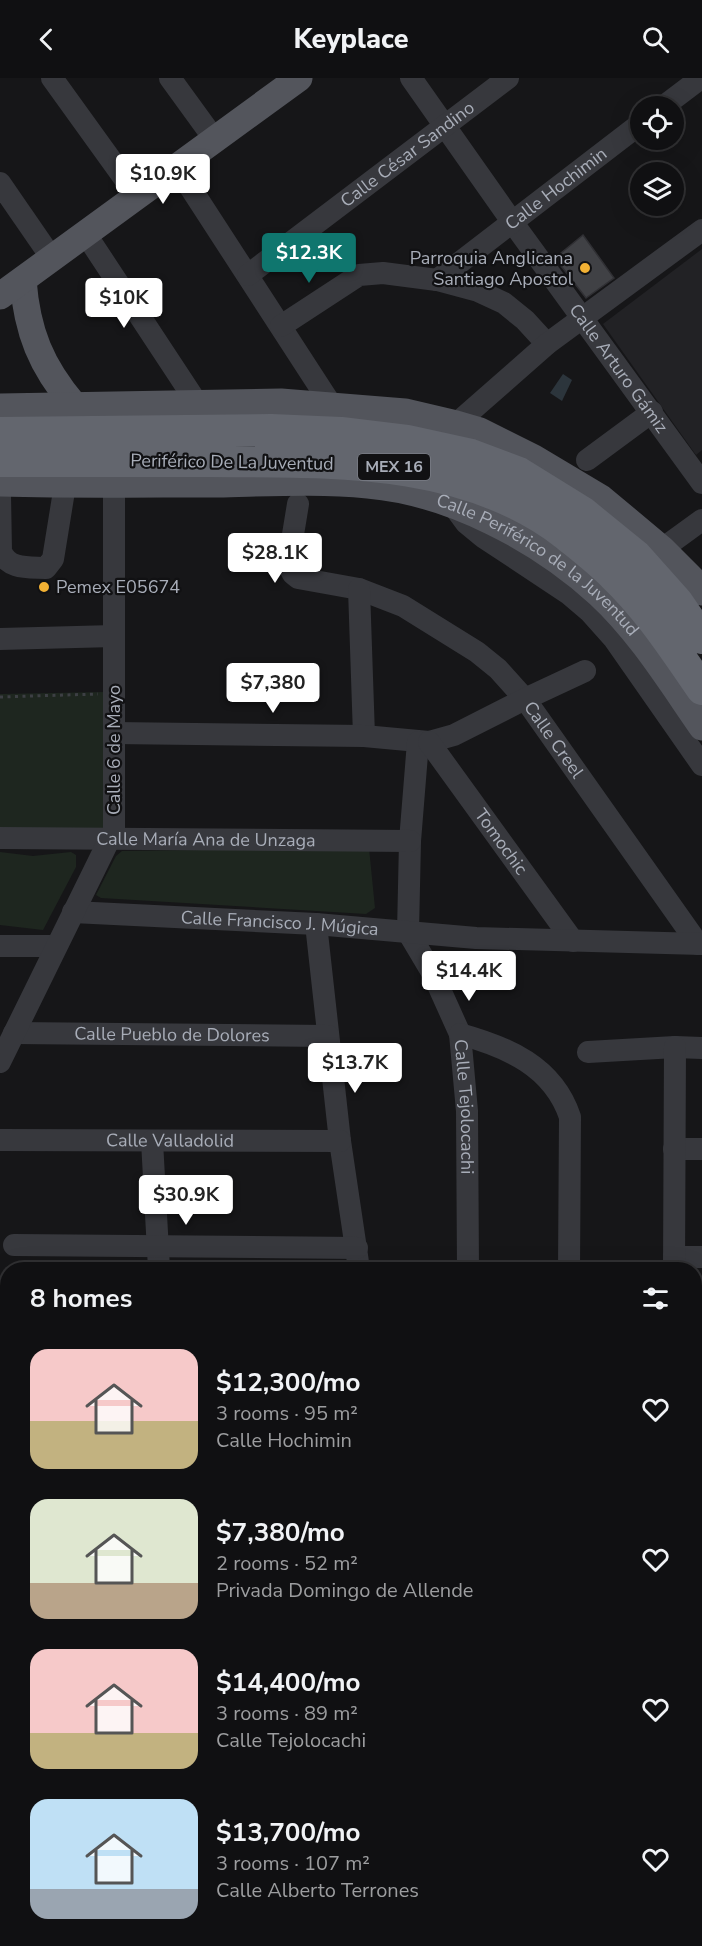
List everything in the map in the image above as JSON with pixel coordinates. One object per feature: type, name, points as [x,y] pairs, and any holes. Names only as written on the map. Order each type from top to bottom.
[{"type":"highway","name":"Periférico De La Juventud","points":[[0,433],[271,430],[329,432],[407,441],[471,455],[519,473],[582,512],[636,556],[677,602],[702,638]]},
{"type":"highway","name":"Periférico De La Juventud","points":[[0,461],[335,462],[395,467],[460,482],[513,502],[563,533],[614,575],[654,621],[702,689]]},
{"type":"main road","points":[[0,296],[296,79]]},
{"type":"main road","points":[[23,280],[25,308],[35,343],[56,384],[74,405]]},
{"type":"main road","points":[[0,407],[281,402],[405,412],[456,424],[480,431],[534,458],[601,498],[662,549],[702,592]]},
{"type":"main road","name":"Calle Periférico de la Juventud","points":[[0,483],[65,485],[303,482],[369,484],[452,504],[500,525],[539,548],[575,587],[599,594],[633,630],[702,727]]},
{"type":"street","points":[[52,78],[137,196]]},
{"type":"street","points":[[170,78],[215,140]]},
{"type":"street","name":"Calle Arturo Gámiz","points":[[411,78],[702,483]]},
{"type":"street","name":"Calle César Sandino","points":[[248,275],[508,78]]},
{"type":"street","points":[[677,96],[701,78]]},
{"type":"street","name":"Calle Hochimin","points":[[437,280],[630,132]]},
{"type":"street","points":[[177,167],[332,406]]},
{"type":"street","points":[[0,183],[51,257]]},
{"type":"street","points":[[456,424],[548,344],[702,230]]},
{"type":"street","points":[[85,233],[197,403]]},
{"type":"street","points":[[281,326],[359,275],[383,273],[437,280],[478,291],[504,303],[525,320],[548,344]]},
{"type":"street","points":[[587,460],[652,412]]},
{"type":"street","points":[[0,495],[3,556],[13,566],[46,568],[53,559],[65,485]]},
{"type":"street","name":"Calle 6 de Mayo","points":[[5,1048],[114,830],[114,485]]},
{"type":"street","name":"Calle Creel","points":[[298,504],[288,565],[293,574],[298,578],[359,589],[403,606],[477,652],[498,669],[525,699],[700,944]]},
{"type":"street","points":[[662,549],[702,520]]},
{"type":"street","points":[[575,587],[702,765]]},
{"type":"street","points":[[359,589],[363,736]]},
{"type":"street","points":[[0,639],[114,636]]},
{"type":"street","points":[[114,733],[363,736],[424,742],[454,735],[585,671]]},
{"type":"street","points":[[408,932],[410,841],[424,742]]},
{"type":"street","name":"Tomochic","points":[[424,742],[573,940]]},
{"type":"street","name":"Calle María Ana de Unzaga","points":[[0,838],[410,841]]},
{"type":"street","name":"Calle Francisco J. Múgica","points":[[73,912],[316,924],[477,938],[700,944]]},
{"type":"street","points":[[14,1245],[159,1245],[358,1259],[340,1141],[316,924]]},
{"type":"street","name":"Calle Tejolocachi","points":[[408,932],[433,974],[460,1034],[467,1111],[468,1262]]},
{"type":"street","points":[[0,946],[56,946]]},
{"type":"street","points":[[460,1034],[493,1043],[531,1063],[558,1090],[567,1107],[570,1117],[569,1262]]},
{"type":"street","name":"Calle Pueblo de Dolores","points":[[5,1048],[328,1036]]},
{"type":"street","points":[[674,1262],[675,1047]]},
{"type":"street","points":[[588,1052],[675,1047],[702,1048]]},
{"type":"street","name":"Calle Valladolid","points":[[0,1140],[340,1141]]},
{"type":"street","points":[[152,1141],[159,1262]]},
{"type":"street","points":[[674,1149],[702,1149]]},
{"type":"street","points":[[679,1262],[702,1257]]},
{"type":"path","points":[[0,697],[98,694]]},
{"type":"shaded area","points":[[702,249],[702,450],[696,455],[603,324]]},
{"type":"shaded area","points":[[563,374],[572,380],[562,401],[550,393]]},
{"type":"shaded area","points":[[103,692],[104,828],[0,828],[0,694]]},
{"type":"shaded area","points":[[369,848],[375,908],[366,914],[101,898],[96,895],[116,856],[122,851]]},
{"type":"shaded area","points":[[0,852],[33,856],[71,852],[76,855],[76,867],[43,930],[0,925]]},
{"type":"building","name":"Parroquia Anglicana Santiago Apostol","points":[[583,235],[614,278],[586,298],[555,258]]},
{"type":"place","name":"Parroquia Anglicana Santiago Apostol","points":[[585,268]]},
{"type":"place","name":"Pemex E05674","points":[[44,587]]}]
